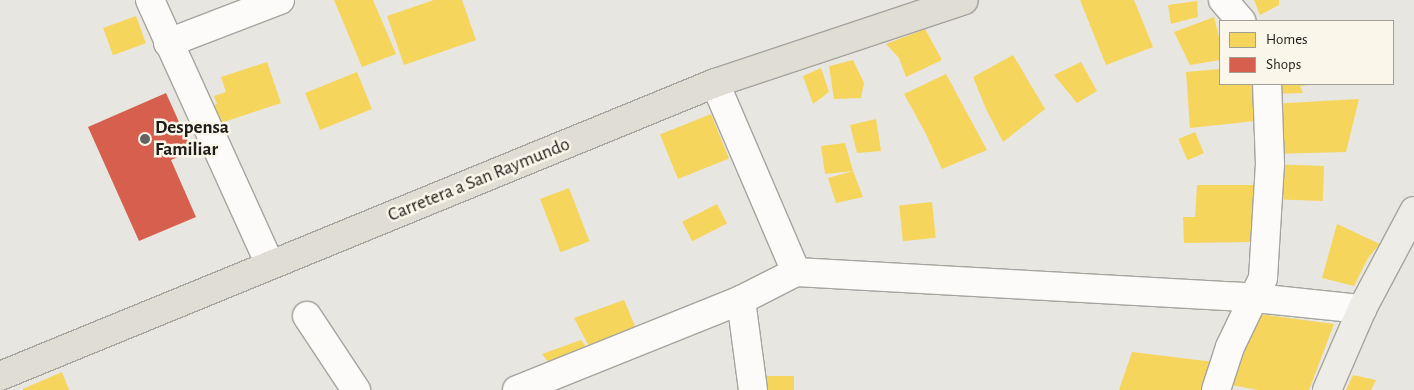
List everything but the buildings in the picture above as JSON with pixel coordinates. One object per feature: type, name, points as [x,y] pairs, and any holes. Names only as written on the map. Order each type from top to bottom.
[{"type":"main road","name":"Carretera a San Raymundo","points":[[0,376],[715,83],[964,0]]},
{"type":"main road","points":[[1327,390],[1362,309],[1414,211]]},
{"type":"street","points":[[150,0],[270,265]]},
{"type":"street","points":[[168,43],[280,0]]},
{"type":"street","points":[[1223,0],[1240,20]]},
{"type":"street","points":[[715,83],[796,272]]},
{"type":"street","points":[[1216,390],[1230,347],[1263,278],[1270,164],[1267,85]]},
{"type":"street","points":[[517,390],[740,300],[796,272],[1255,298],[1362,309]]},
{"type":"street","points":[[740,300],[752,390]]},
{"type":"street","points":[[307,316],[356,390]]},
{"type":"place","name":"Despensa Familiar","points":[[145,139]]}]
